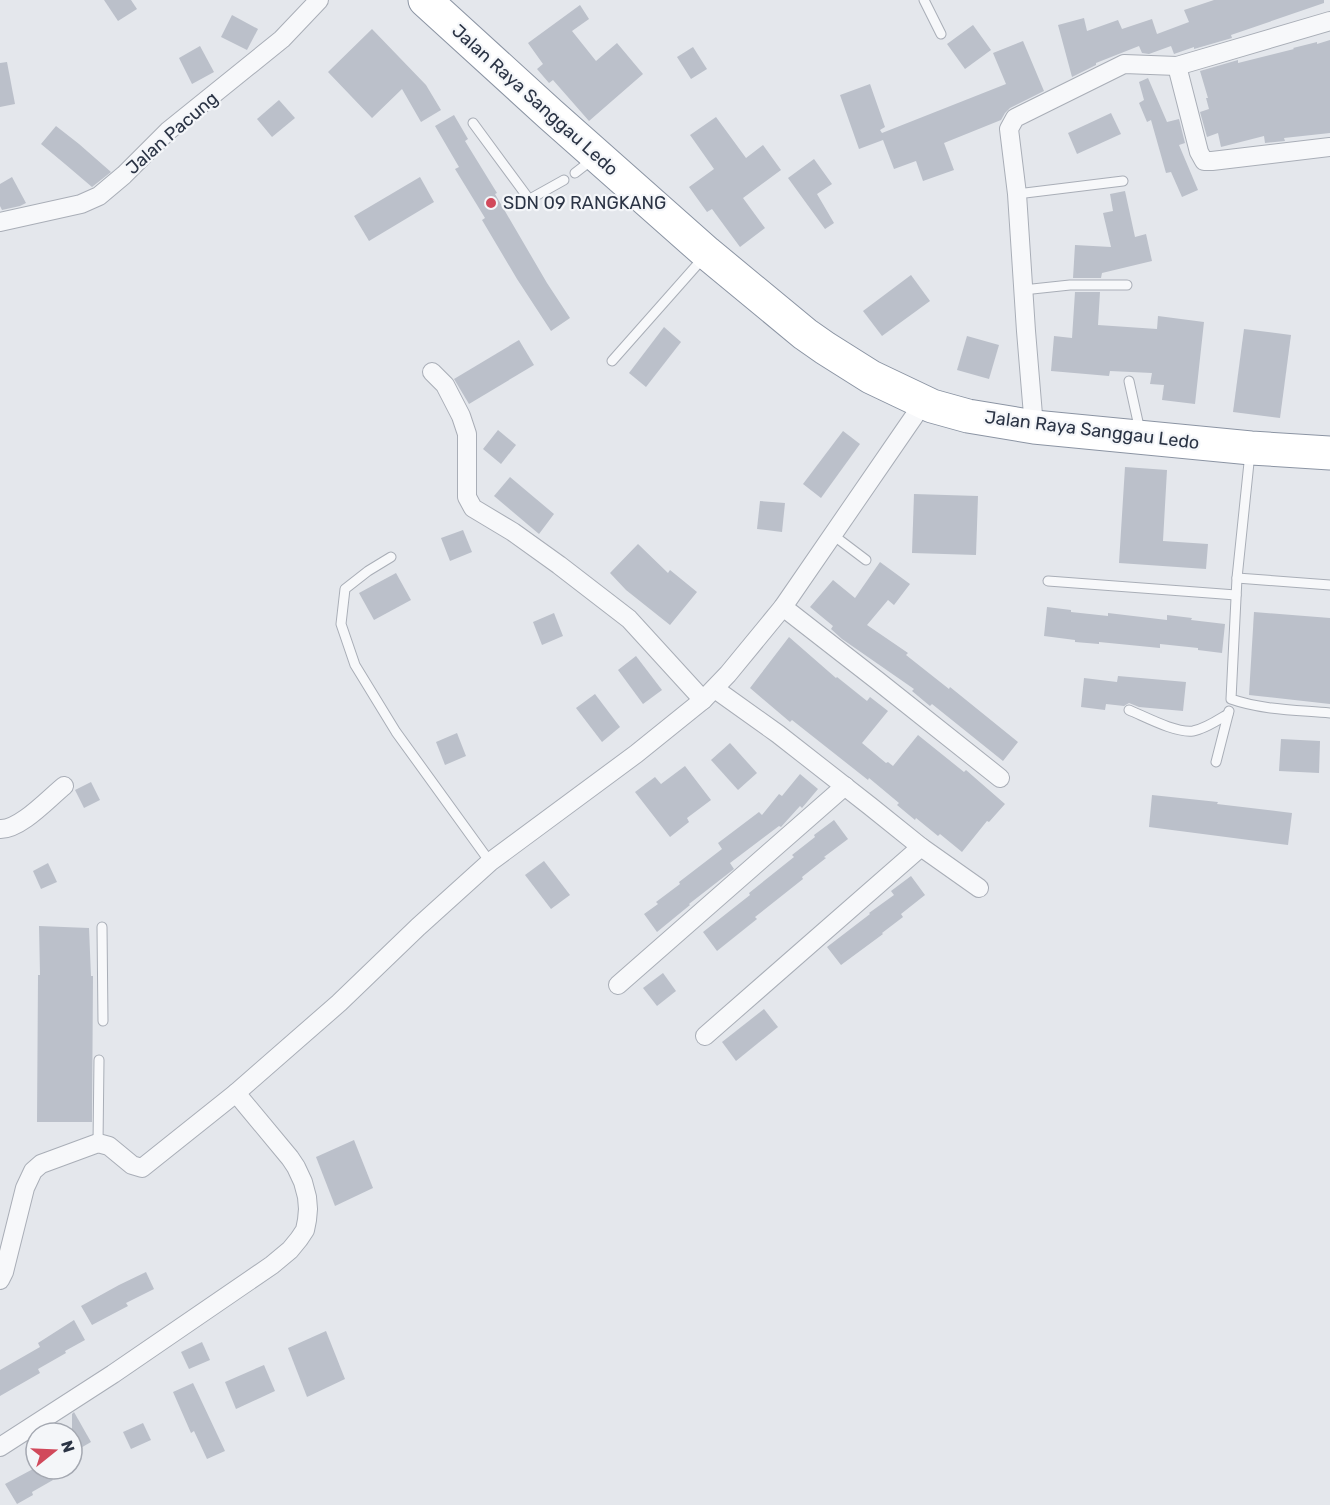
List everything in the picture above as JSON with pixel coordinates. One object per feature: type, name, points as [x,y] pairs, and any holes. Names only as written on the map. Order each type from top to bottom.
[{"type":"highway","name":"Jalan Raya Sanggau Ledo","points":[[425,0],[586,165],[707,253],[786,319],[825,348],[871,377],[932,406],[968,416],[1034,427],[1251,448],[1330,453]]},
{"type":"street","name":"Jalan Pacung","points":[[0,222],[81,204],[99,196],[124,175],[168,131],[282,39],[319,0]]},
{"type":"street","points":[[1034,427],[1017,194],[1009,129],[1015,118],[1124,64],[1178,66],[1330,21]]},
{"type":"street","points":[[1178,66],[1199,152],[1204,161],[1212,162],[1330,147]]},
{"type":"street","points":[[432,372],[446,385],[461,416],[466,434],[466,497],[473,508],[522,539],[628,619],[709,694],[845,786],[921,847],[979,888]]},
{"type":"street","points":[[0,1280],[25,1188],[33,1171],[42,1164],[98,1143],[109,1146],[132,1165],[142,1168],[236,1093],[339,1003],[490,862],[636,754],[709,694],[783,607],[924,402]]},
{"type":"street","points":[[783,607],[1000,778]]},
{"type":"street","points":[[0,829],[6,829],[22,820],[64,786]]},
{"type":"street","points":[[618,985],[845,786]]},
{"type":"street","points":[[705,1036],[921,847]]},
{"type":"street","points":[[0,1447],[113,1374],[272,1265],[299,1239],[307,1220],[308,1209],[307,1197],[296,1167],[236,1093]]},
{"type":"lane","points":[[924,0],[941,34]]},
{"type":"lane","points":[[473,123],[525,202],[564,180]]},
{"type":"lane","points":[[1017,194],[1123,181]]},
{"type":"lane","points":[[612,361],[707,253]]},
{"type":"lane","points":[[1023,290],[1070,285],[1126,285]]},
{"type":"lane","points":[[1130,381],[1142,437]]},
{"type":"lane","points":[[1216,762],[1231,699],[1237,578],[1251,448]]},
{"type":"lane","points":[[833,534],[866,560]]},
{"type":"lane","points":[[392,557],[368,571],[345,589],[341,624],[355,665],[396,732],[490,862]]},
{"type":"lane","points":[[1237,578],[1330,585]]},
{"type":"lane","points":[[1048,581],[1236,595]]},
{"type":"lane","points":[[1231,699],[1268,707],[1330,713]]},
{"type":"lane","points":[[1130,710],[1169,727],[1192,731],[1205,727],[1228,714]]},
{"type":"lane","points":[[102,927],[103,1021]]},
{"type":"lane","points":[[98,1143],[99,1060]]},
{"type":"building","points":[[104,0],[131,0],[137,9],[118,21]]},
{"type":"building","points":[[1214,0],[1324,0],[1324,3],[1231,35],[1232,38],[1174,54],[1171,46],[1149,54],[1142,53],[1139,46],[1096,63],[1072,77],[1058,25],[1084,18],[1087,31],[1118,20],[1122,29],[1152,19],[1157,34],[1189,22],[1184,10]]},
{"type":"building","points":[[580,5],[589,19],[572,31],[596,61],[617,43],[643,74],[589,121],[553,80],[549,83],[537,69],[543,64],[528,43]]},
{"type":"building","points":[[232,15],[258,29],[247,50],[221,37]]},
{"type":"building","points":[[973,25],[991,50],[965,69],[947,44]]},
{"type":"building","points":[[372,29],[426,85],[441,110],[421,122],[402,89],[372,118],[328,72]]},
{"type":"building","points":[[1330,40],[1330,133],[1284,138],[1285,141],[1265,143],[1264,136],[1221,147],[1218,133],[1207,137],[1200,112],[1209,109],[1206,98],[1208,98],[1200,71],[1238,60],[1238,63]]},
{"type":"building","points":[[1023,41],[1044,91],[1010,108],[1001,120],[944,143],[954,170],[923,181],[916,161],[894,169],[883,140],[859,149],[840,95],[870,84],[885,127],[880,130],[882,133],[1006,84],[993,53]]},
{"type":"building","points":[[200,46],[214,72],[192,84],[179,58]]},
{"type":"building","points":[[693,47],[707,69],[691,79],[677,57]]},
{"type":"building","points":[[7,62],[15,104],[0,107],[0,63]]},
{"type":"building","points":[[1148,78],[1167,122],[1179,119],[1185,143],[1179,145],[1198,190],[1182,197],[1171,172],[1166,173],[1151,120],[1147,122],[1139,103],[1144,100],[1139,82]]},
{"type":"building","points":[[279,100],[295,118],[272,137],[257,119]]},
{"type":"building","points":[[1111,113],[1121,134],[1077,154],[1068,133]]},
{"type":"building","points":[[454,115],[468,139],[465,141],[497,193],[495,194],[570,318],[551,331],[482,220],[485,218],[455,169],[459,167],[435,126]]},
{"type":"building","points":[[716,117],[746,158],[763,145],[781,170],[743,198],[765,228],[740,247],[712,209],[707,212],[689,187],[714,169],[690,135]]},
{"type":"building","points":[[56,126],[111,172],[92,187],[41,144]]},
{"type":"building","points":[[814,159],[832,184],[817,194],[834,223],[825,229],[788,178]]},
{"type":"building","points":[[12,177],[26,203],[2,210],[0,184]]},
{"type":"building","points":[[420,177],[434,202],[369,241],[354,216]]},
{"type":"building","points":[[1125,191],[1135,237],[1146,234],[1152,261],[1102,273],[1101,278],[1073,278],[1075,245],[1111,247],[1103,213],[1113,211],[1110,194]]},
{"type":"building","points":[[911,275],[930,301],[882,336],[863,311]]},
{"type":"building","points":[[1075,292],[1100,292],[1098,325],[1157,329],[1158,316],[1204,322],[1195,404],[1162,400],[1164,385],[1150,384],[1152,373],[1110,371],[1109,376],[1051,371],[1054,336],[1072,338]]},
{"type":"building","points":[[664,327],[681,342],[646,387],[629,373]]},
{"type":"building","points":[[1244,329],[1291,335],[1280,418],[1233,412]]},
{"type":"building","points":[[967,336],[999,345],[989,379],[957,370]]},
{"type":"building","points":[[519,340],[534,365],[469,404],[454,379]]},
{"type":"building","points":[[498,430],[516,445],[501,464],[483,449]]},
{"type":"building","points":[[843,431],[860,444],[821,498],[803,484]]},
{"type":"building","points":[[1125,467],[1167,470],[1163,541],[1208,544],[1206,569],[1119,563]]},
{"type":"building","points":[[510,477],[554,514],[539,534],[494,496]]},
{"type":"building","points":[[914,494],[978,496],[976,555],[912,553]]},
{"type":"building","points":[[760,501],[785,503],[782,532],[757,529]]},
{"type":"building","points":[[463,530],[472,552],[450,561],[441,538]]},
{"type":"building","points":[[638,544],[668,573],[670,570],[697,592],[670,625],[626,590],[610,573]]},
{"type":"building","points":[[880,562],[910,584],[894,605],[888,600],[867,625],[908,653],[906,655],[1018,742],[1003,761],[932,704],[930,706],[912,691],[914,689],[842,639],[831,629],[833,626],[810,607],[833,580],[855,598]]},
{"type":"building","points":[[396,573],[411,600],[374,620],[359,593]]},
{"type":"building","points":[[1047,607],[1071,610],[1071,612],[1108,616],[1108,613],[1167,620],[1167,615],[1225,624],[1222,653],[1160,644],[1160,648],[1099,642],[1099,644],[1044,636]]},
{"type":"building","points":[[1254,612],[1330,618],[1330,704],[1249,695]]},
{"type":"building","points":[[554,613],[563,636],[542,645],[533,622]]},
{"type":"building","points":[[789,637],[836,678],[867,701],[870,697],[888,711],[862,743],[886,763],[893,766],[918,735],[964,772],[966,770],[1005,804],[989,822],[987,821],[962,852],[940,834],[938,836],[916,818],[915,820],[869,778],[868,780],[792,720],[790,722],[750,688]]},
{"type":"building","points":[[636,656],[662,690],[643,704],[618,670]]},
{"type":"building","points":[[1118,676],[1186,682],[1183,711],[1139,707],[1129,703],[1124,706],[1106,704],[1105,710],[1081,707],[1084,678],[1117,682]]},
{"type":"building","points":[[595,694],[620,727],[602,742],[576,708]]},
{"type":"building","points":[[457,733],[466,756],[445,765],[436,742]]},
{"type":"building","points":[[1281,739],[1320,741],[1319,773],[1279,771]]},
{"type":"building","points":[[730,743],[757,773],[738,790],[711,760]]},
{"type":"building","points":[[685,766],[711,800],[687,818],[689,822],[670,837],[635,792],[655,777],[661,784]]},
{"type":"building","points":[[800,774],[818,789],[802,808],[800,806],[781,827],[779,826],[730,863],[734,869],[657,932],[644,914],[680,884],[679,882],[722,849],[718,843],[759,812],[762,815],[779,794],[782,796]]},
{"type":"building","points":[[91,782],[100,800],[84,808],[75,790]]},
{"type":"building","points":[[1152,795],[1292,813],[1288,845],[1149,827]]},
{"type":"building","points":[[834,820],[848,839],[824,857],[826,858],[802,877],[803,879],[717,951],[703,932],[750,895],[749,893],[794,857],[792,855]]},
{"type":"building","points":[[544,861],[570,895],[551,909],[525,875]]},
{"type":"building","points":[[48,863],[57,882],[41,889],[33,871]]},
{"type":"building","points":[[911,876],[925,895],[901,914],[903,917],[883,934],[841,965],[827,947],[894,895],[891,891]]},
{"type":"building","points":[[39,926],[89,928],[91,976],[93,976],[92,1122],[37,1122]]},
{"type":"building","points":[[663,973],[676,991],[657,1006],[643,988]]},
{"type":"building","points":[[764,1009],[778,1027],[736,1061],[722,1042]]},
{"type":"building","points":[[354,1140],[373,1188],[335,1206],[316,1157]]},
{"type":"building","points":[[146,1272],[154,1289],[126,1303],[128,1306],[92,1325],[81,1306]]},
{"type":"building","points":[[74,1320],[85,1340],[38,1369],[40,1373],[0,1396],[0,1370],[40,1347],[38,1343]]},
{"type":"building","points":[[326,1331],[345,1379],[307,1397],[288,1348]]},
{"type":"building","points":[[202,1342],[210,1360],[189,1369],[181,1352]]},
{"type":"building","points":[[264,1365],[275,1391],[236,1409],[225,1382]]},
{"type":"building","points":[[193,1383],[225,1451],[207,1459],[194,1431],[191,1433],[173,1392]]},
{"type":"building","points":[[74,1412],[79,1421],[72,1421]]},
{"type":"building","points":[[143,1423],[151,1440],[131,1449],[123,1432]]},
{"type":"building","points":[[84,1430],[91,1442],[84,1446]]},
{"type":"building","points":[[24,1474],[24,1481],[51,1481],[17,1504],[5,1484]]},
{"type":"place","name":"SDN 09 RANGKANG","points":[[491,203]]}]
